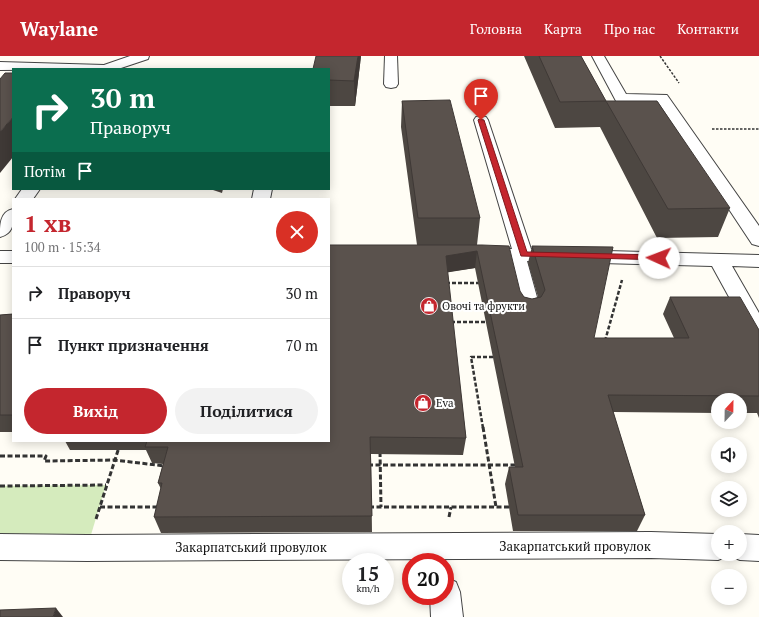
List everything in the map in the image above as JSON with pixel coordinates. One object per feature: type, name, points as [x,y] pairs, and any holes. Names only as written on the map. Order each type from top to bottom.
[{"type":"street","points":[[108,68],[143,56]]},
{"type":"street","points":[[391,84],[392,56]]},
{"type":"street","points":[[598,56],[622,98],[662,98],[759,240]]},
{"type":"street","points":[[0,66],[70,68]]},
{"type":"street","points":[[481,120],[519,254],[529,308]]},
{"type":"street","points":[[0,231],[12,215]]},
{"type":"street","points":[[461,254],[519,254],[759,261]]},
{"type":"street","points":[[0,257],[12,257]]},
{"type":"street","points":[[719,260],[759,332]]},
{"type":"street","name":"Закарпатський провулок","points":[[454,553],[650,545],[711,547]]},
{"type":"street","name":"Закарпатський провулок","points":[[0,547],[402,553]]},
{"type":"street","points":[[747,547],[759,548]]},
{"type":"street","points":[[446,605],[447,617]]},
{"type":"path","points":[[683,128],[759,129]]},
{"type":"path","points":[[603,349],[629,257]]},
{"type":"path","points":[[438,283],[524,283]]},
{"type":"path","points":[[447,322],[494,322]]},
{"type":"path","points":[[496,507],[471,357],[502,357]]},
{"type":"path","points":[[87,548],[121,442]]},
{"type":"path","points":[[380,451],[381,507]]},
{"type":"path","points":[[0,456],[46,456],[44,460],[114,460],[167,467],[166,473]]},
{"type":"path","points":[[365,465],[521,465]]},
{"type":"path","points":[[0,486],[106,485]]},
{"type":"path","points":[[158,507],[159,500]]},
{"type":"path","points":[[100,507],[166,507]]},
{"type":"path","points":[[365,507],[519,507]]},
{"type":"green space","points":[[106,485],[87,548],[0,547],[0,486]]},
{"type":"building","points":[[316,56],[358,56],[354,81],[330,80],[330,68],[313,68]]},
{"type":"building","points":[[539,56],[581,56],[606,101],[560,102]]},
{"type":"building","points":[[5,73],[12,73],[12,118],[0,132],[0,79]]},
{"type":"building","points":[[450,100],[480,218],[418,218],[402,101]]},
{"type":"building","points":[[606,101],[657,101],[730,208],[668,209]]},
{"type":"building","points":[[330,245],[509,246],[520,291],[524,297],[532,299],[541,297],[545,290],[532,246],[613,247],[594,338],[689,338],[670,297],[740,297],[759,330],[759,396],[747,396],[747,393],[711,393],[711,396],[608,395],[645,515],[518,515],[509,467],[523,467],[477,251],[446,256],[466,438],[370,437],[372,516],[154,517],[162,483],[158,483],[168,447],[145,447],[147,442],[330,442]]},
{"type":"building","points":[[12,314],[12,415],[0,415],[0,315]]},
{"type":"building","points":[[56,608],[53,617],[0,617],[0,610]]},
{"type":"place","name":"Овочі та фрукти","points":[[429,306]]},
{"type":"place","name":"Eva","points":[[423,403]]},
{"type":"route","points":[[481,120],[523,254],[659,258]]}]
